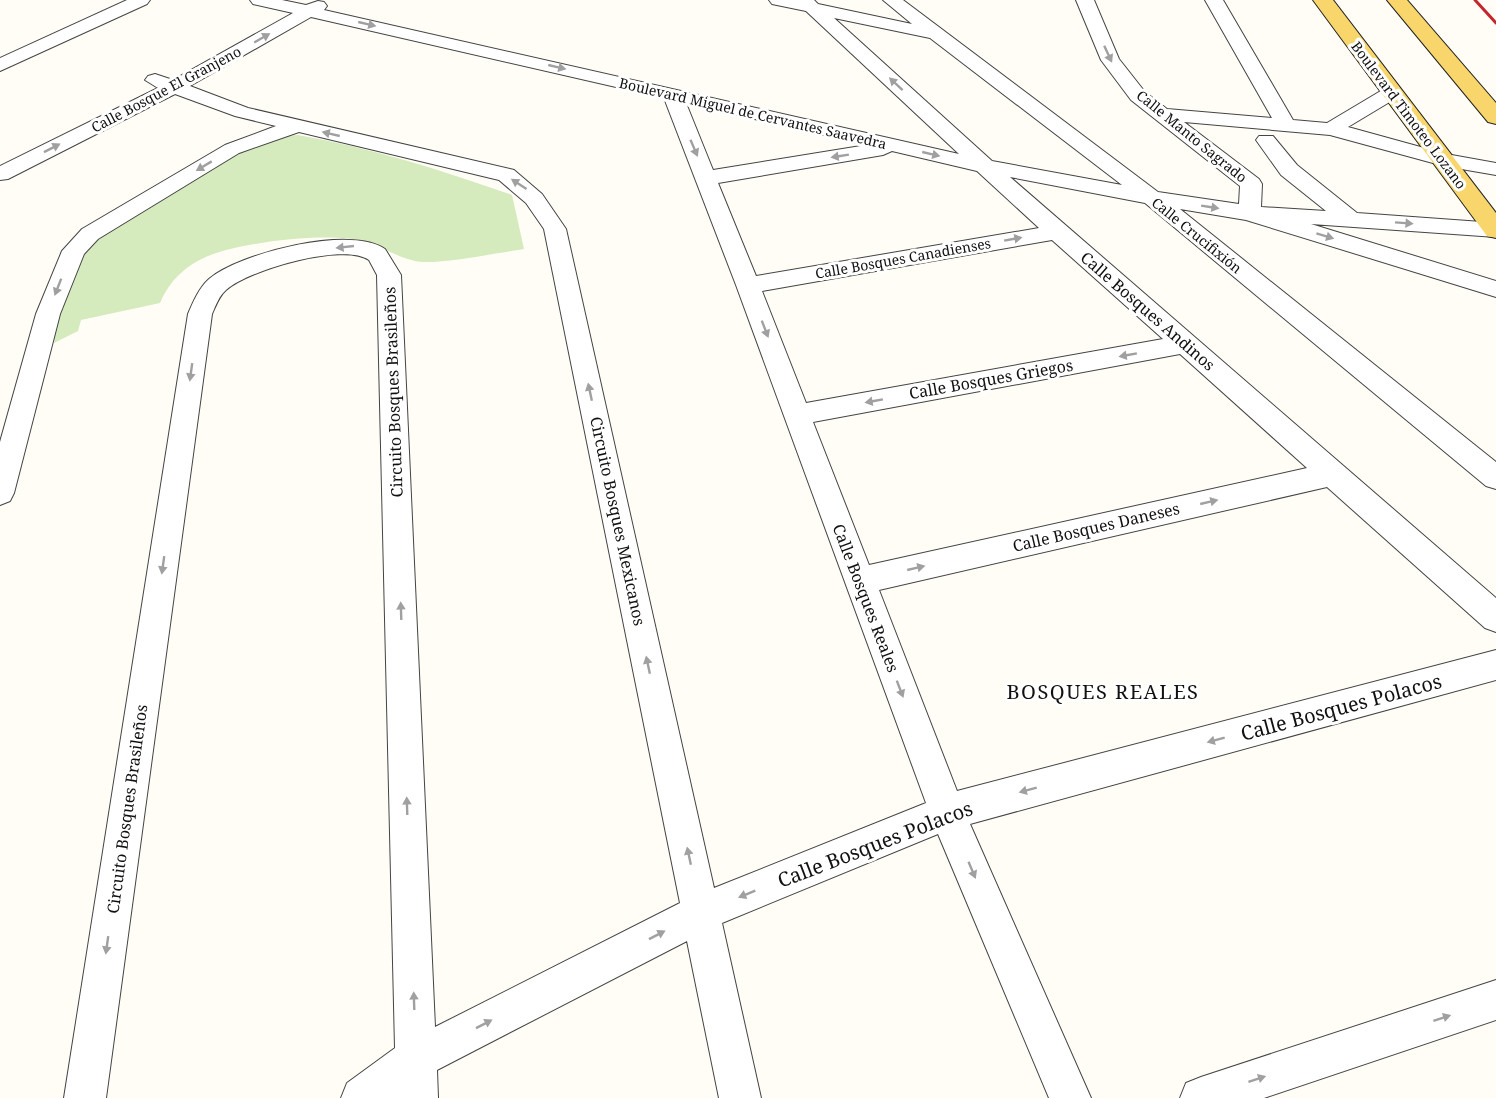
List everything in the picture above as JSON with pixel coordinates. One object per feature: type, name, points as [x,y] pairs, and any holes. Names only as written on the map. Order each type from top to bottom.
[{"type":"main road","name":"Boulevard Timoteo Lozano","points":[[1323,0],[1496,230]]},
{"type":"main road","points":[[1397,0],[1496,117]]},
{"type":"street","points":[[0,65],[141,0]]},
{"type":"street","name":"Boulevard Miguel de Cervantes Saavedra","points":[[259,0],[298,5],[985,166],[1152,198],[1249,213],[1496,230]]},
{"type":"street","name":"Calle Bosque El Granjeno","points":[[0,174],[298,5],[330,0]]},
{"type":"street","points":[[778,0],[808,3],[936,34]]},
{"type":"street","name":"Calle Crucifixión","points":[[892,0],[1152,198],[1496,478]]},
{"type":"street","name":"Calle Manto Sagrado","points":[[1085,0],[1110,60],[1119,74],[1160,114],[1251,184],[1249,213]]},
{"type":"street","points":[[1214,0],[1286,125]]},
{"type":"street","name":"Calle Bosques Andinos","points":[[808,3],[1057,232],[1496,618]]},
{"type":"street","points":[[157,87],[230,123],[235,134],[232,149]]},
{"type":"street","name":"Calle Bosque El Granjeno","points":[[0,155],[157,87]]},
{"type":"street","name":"Circuito Bosques Mexicanos","points":[[157,87],[296,126],[506,176],[529,191],[543,206],[555,229],[740,1098]]},
{"type":"street","points":[[1330,129],[1391,93]]},
{"type":"street","name":"Calle Bosques Reales","points":[[672,94],[748,285],[947,812],[1070,1098]]},
{"type":"street","points":[[1160,114],[1330,129],[1444,160],[1496,169]]},
{"type":"street","points":[[1251,184],[1252,165],[1266,140],[1286,125]]},
{"type":"street","points":[[0,493],[48,314],[74,251],[90,234],[232,149],[296,126]]},
{"type":"street","points":[[1266,140],[1289,170],[1350,219]]},
{"type":"street","points":[[707,178],[898,146]]},
{"type":"street","name":"Boulevard Miguel de Cervantes Saavedra","points":[[1249,213],[1496,289]]},
{"type":"street","name":"Calle Bosques Canadienses","points":[[748,285],[1057,232]]},
{"type":"street","name":"Circuito Bosques Brasileños","points":[[85,1098],[200,314],[207,296],[219,282],[235,273],[264,263],[326,249],[357,245],[373,251],[381,258],[390,275],[416,1079]]},
{"type":"street","name":"Calle Bosques Griegos","points":[[797,415],[1185,344]]},
{"type":"street","name":"Calle Bosques Daneses","points":[[859,581],[1333,474]]},
{"type":"street","name":"Calle Bosques Polacos","points":[[362,1098],[416,1079],[701,913],[947,812],[1496,665]]},
{"type":"street","points":[[1201,1098],[1496,1000]]},
{"type":"green space","points":[[298,135],[406,160],[512,195],[524,249],[423,262],[408,259],[370,243],[347,238],[307,238],[242,246],[208,256],[192,264],[173,281],[160,303],[81,320],[78,331],[54,343],[58,311],[72,272],[89,244],[247,147],[272,137]]},
{"type":"railway","points":[[1475,0],[1496,23]]},
{"type":"district","name":"BOSQUES REALES","points":[[1103,691]]}]
